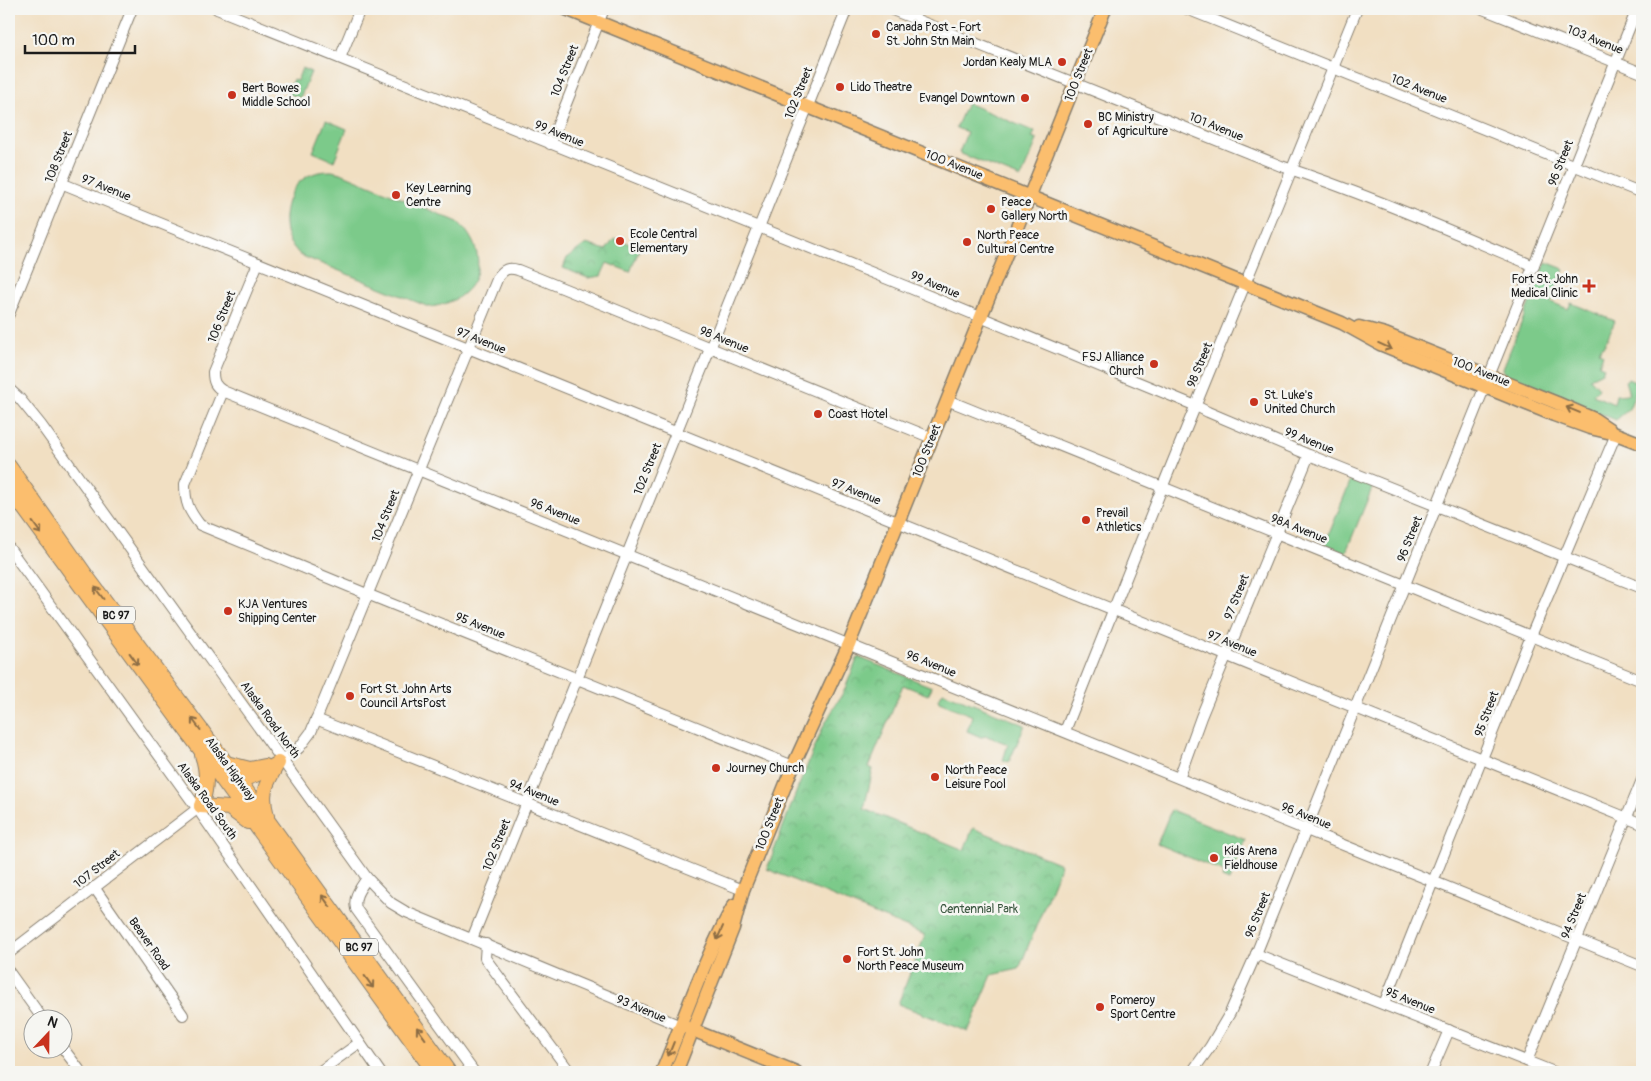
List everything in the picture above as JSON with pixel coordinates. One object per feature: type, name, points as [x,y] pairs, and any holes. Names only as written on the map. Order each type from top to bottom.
[{"type":"highway","name":"Alaska Highway","points":[[9,466],[88,578],[255,804],[263,825],[434,1072]]},
{"type":"highway","name":"Alaska Highway","points":[[9,488],[235,797],[263,825],[450,1072]]},
{"type":"highway","points":[[199,807],[204,797],[206,778],[206,766],[200,750]]},
{"type":"highway","points":[[226,763],[250,769],[280,762]]},
{"type":"highway","points":[[221,778],[238,780],[258,774],[280,762]]},
{"type":"highway","points":[[199,807],[228,808],[263,825],[263,794],[266,784],[280,762]]},
{"type":"highway","points":[[199,807],[222,799],[235,797],[255,804]]},
{"type":"main road","name":"100 Avenue","points":[[566,9],[1342,323],[1380,344],[1487,382],[1590,428],[1616,434],[1642,444]]},
{"type":"main road","name":"100 Street","points":[[662,1072],[687,1028],[733,928],[743,890],[793,766],[849,644],[1105,9]]},
{"type":"main road","name":"100 Street","points":[[676,1072],[687,1028]]},
{"type":"main road","name":"93 Avenue","points":[[687,1028],[796,1072]]},
{"type":"street","name":"108 Street","points":[[9,314],[132,9]]},
{"type":"street","name":"99 Avenue","points":[[217,9],[981,317],[1309,455],[1642,588]]},
{"type":"street","points":[[340,58],[360,9]]},
{"type":"street","name":"104 Street","points":[[550,144],[604,9]]},
{"type":"street","name":"102 Street","points":[[472,938],[848,9]]},
{"type":"street","name":"101 Avenue","points":[[890,9],[1292,170],[1346,189],[1534,266]]},
{"type":"street","name":"102 Avenue","points":[[1187,9],[1642,193]]},
{"type":"street","name":"98 Street","points":[[1065,731],[1357,9]]},
{"type":"street","name":"103 Avenue","points":[[1483,9],[1642,73]]},
{"type":"street","name":"96 Street","points":[[1193,1072],[1230,1013],[1256,954],[1637,9]]},
{"type":"street","name":"97 Avenue","points":[[62,183],[1642,824]]},
{"type":"street","name":"106 Street","points":[[213,381],[213,372],[258,263]]},
{"type":"street","name":"104 Street","points":[[280,762],[305,742],[316,719],[498,277],[506,269]]},
{"type":"street","name":"98 Avenue","points":[[506,269],[518,270],[932,438]]},
{"type":"street","name":"96 Avenue","points":[[213,381],[217,387],[224,391],[1642,966]]},
{"type":"street","name":"Alaska Road North","points":[[9,389],[42,425],[280,762],[367,878]]},
{"type":"street","name":"95 Avenue","points":[[224,391],[184,484],[188,508],[200,525],[793,766]]},
{"type":"street","name":"98A Avenue","points":[[947,400],[1642,681]]},
{"type":"street","name":"95 Street","points":[[1384,1004],[1564,556],[1616,434]]},
{"type":"street","name":"97 Street","points":[[1179,778],[1309,455]]},
{"type":"street","name":"Alaska Road South","points":[[9,548],[199,807],[380,1072]]},
{"type":"street","name":"94 Avenue","points":[[316,719],[743,890]]},
{"type":"street","name":"94 Street","points":[[1527,1061],[1642,780]]},
{"type":"street","name":"107 Street","points":[[9,953],[199,807]]},
{"type":"street","points":[[367,878],[355,896],[356,909],[474,1072]]},
{"type":"street","name":"93 Avenue","points":[[367,878],[385,898],[402,910],[687,1028]]},
{"type":"street","name":"Beaver Road","points":[[94,887],[183,1015]]},
{"type":"street","points":[[486,944],[485,958],[570,1072]]},
{"type":"street","name":"95 Avenue","points":[[1256,954],[1554,1072]]},
{"type":"street","points":[[9,972],[35,1008]]},
{"type":"street","points":[[1431,1072],[1449,1030]]},
{"type":"street","points":[[319,1072],[359,1043]]},
{"type":"street","points":[[70,1058],[80,1072]]},
{"type":"green space","points":[[302,68],[311,72],[300,98],[287,93],[293,79],[297,81]]},
{"type":"green space","points":[[967,103],[1035,132],[1032,138],[1037,140],[1021,178],[959,153],[967,132],[956,128]]},
{"type":"green space","points":[[326,120],[347,129],[334,161],[313,152]]},
{"type":"green space","points":[[332,171],[341,173],[458,222],[469,235],[476,249],[478,263],[476,275],[470,287],[460,296],[446,303],[429,307],[300,255],[290,243],[285,225],[285,215],[290,196],[300,181],[308,176]]},
{"type":"green space","points":[[614,239],[640,248],[630,272],[607,263],[601,276],[588,278],[563,268],[567,258],[586,244],[606,250]]},
{"type":"green space","points":[[1546,262],[1564,269],[1551,302],[1568,309],[1571,303],[1615,321],[1604,346],[1602,346],[1599,352],[1603,354],[1599,365],[1604,367],[1602,372],[1590,378],[1599,388],[1593,395],[1614,404],[1616,395],[1629,394],[1625,381],[1628,379],[1639,384],[1629,409],[1616,420],[1506,375],[1504,372],[1503,368]]},
{"type":"green space","points":[[1352,477],[1373,486],[1346,552],[1325,544]]},
{"type":"green space","name":"Centennial Park","points":[[858,657],[932,687],[928,695],[903,685],[869,767],[873,769],[864,809],[964,850],[973,828],[1061,864],[1019,969],[992,975],[968,1032],[898,1004],[925,935],[767,869],[824,725],[844,691]]},
{"type":"green space","points":[[943,692],[1025,725],[1009,762],[1003,760],[1008,744],[967,731],[973,716],[939,702],[938,699]]},
{"type":"green space","name":"Kids Arena Fieldhouse","points":[[1171,810],[1246,840],[1229,881],[1222,878],[1224,872],[1157,844]]},
{"type":"place","name":"Canada Post - Fort St. John Stn Main","points":[[876,34]]},
{"type":"place","name":"Jordan Kealy MLA","points":[[1062,62]]},
{"type":"place","name":"Lido Theatre","points":[[840,87]]},
{"type":"place","name":"Bert Bowes Middle School","points":[[232,95]]},
{"type":"place","name":"Evangel Downtown","points":[[1025,98]]},
{"type":"place","name":"BC Ministry of Agriculture","points":[[1088,124]]},
{"type":"place","name":"Key Learning Centre","points":[[396,195]]},
{"type":"place","name":"Peace Gallery North","points":[[991,209]]},
{"type":"place","name":"Ecole Central Elementary","points":[[620,241]]},
{"type":"place","name":"North Peace Cultural Centre","points":[[967,242]]},
{"type":"place","name":"Fort St. John Medical Clinic","points":[[1589,286]]},
{"type":"place","name":"FSJ Alliance Church","points":[[1154,364]]},
{"type":"place","name":"St. Luke's United Church","points":[[1254,402]]},
{"type":"place","name":"Coast Hotel","points":[[818,414]]},
{"type":"place","name":"Prevail Athletics","points":[[1086,520]]},
{"type":"place","name":"KJA Ventures Shipping Center","points":[[228,611]]},
{"type":"place","name":"Fort St. John Arts Council ArtsPost","points":[[350,696]]},
{"type":"place","name":"Journey Church","points":[[716,768]]},
{"type":"place","name":"North Peace Leisure Pool","points":[[935,777]]},
{"type":"place","name":"Kids Arena Fieldhouse","points":[[1214,858]]},
{"type":"place","name":"Fort St. John North Peace Museum","points":[[847,959]]},
{"type":"place","name":"Pomeroy Sport Centre","points":[[1100,1007]]}]
